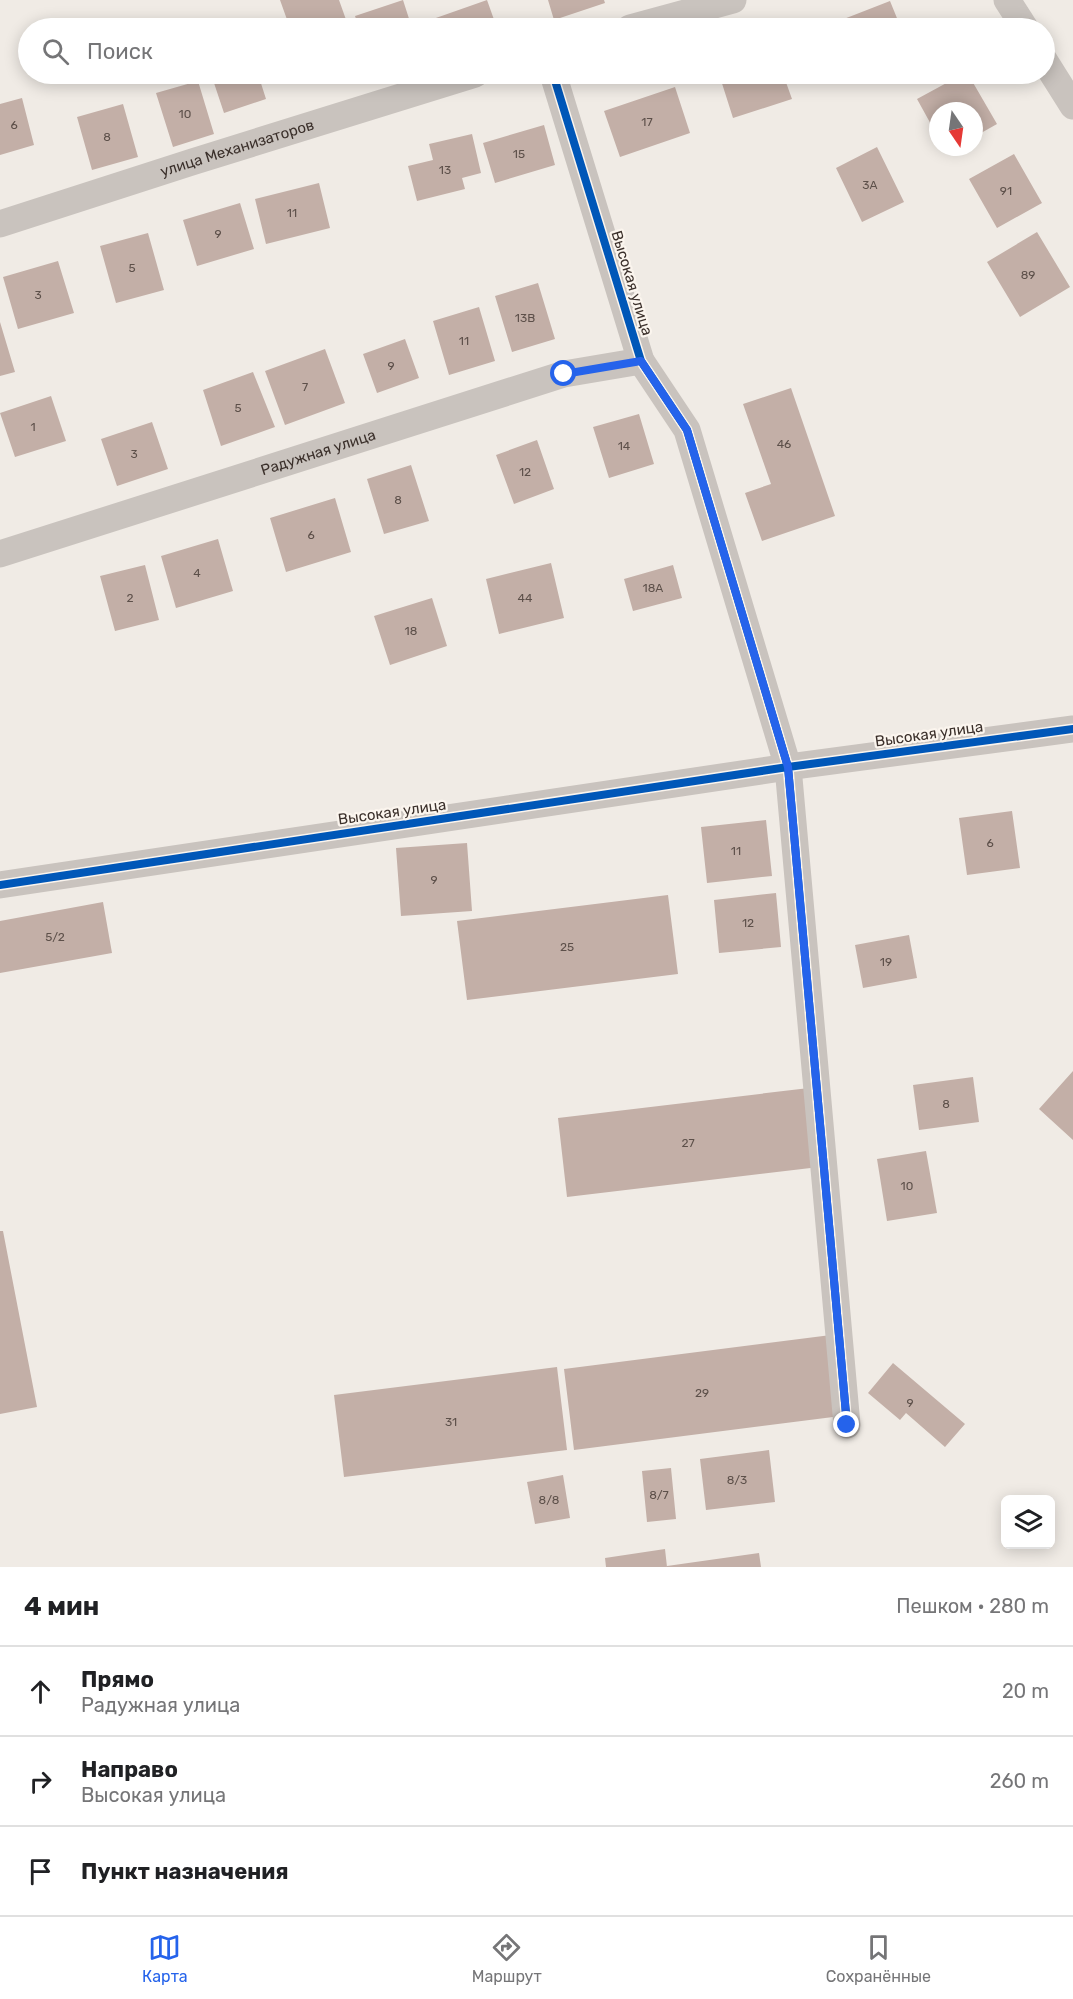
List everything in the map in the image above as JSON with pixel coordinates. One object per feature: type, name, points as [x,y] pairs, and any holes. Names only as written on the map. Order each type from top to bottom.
[{"type":"street","points":[[667,18],[733,0]]},
{"type":"street","points":[[1007,0],[1019,18]]},
{"type":"street","points":[[1055,77],[1073,106]]},
{"type":"street","name":"улица Механизаторов","points":[[0,224],[443,84]]},
{"type":"street","name":"Высокая улица","points":[[556,84],[641,361],[687,430],[788,767],[847,1425]]},
{"type":"street","name":"Радужная улица","points":[[0,554],[564,374],[641,361]]},
{"type":"street","name":"Высокая улица","points":[[0,885],[788,767],[1073,729]]},
{"type":"building","points":[[280,0],[339,0],[345,18],[286,18]]},
{"type":"building","points":[[403,0],[409,18],[356,18],[355,16]]},
{"type":"building","points":[[487,0],[493,18],[436,18]]},
{"type":"building","points":[[548,0],[604,0],[605,3],[560,18],[553,18]]},
{"type":"building","points":[[890,1],[897,18],[846,18]]},
{"type":"building","points":[[188,84],[199,84],[214,134],[173,147],[156,93]]},
{"type":"building","points":[[214,84],[261,84],[266,99],[224,113]]},
{"type":"building","points":[[722,84],[787,84],[792,99],[733,118]]},
{"type":"building","points":[[945,84],[974,84],[997,124],[983,132],[983,102],[929,102],[929,121],[917,99]]},
{"type":"building","points":[[675,87],[690,133],[620,157],[604,111]]},
{"type":"building","points":[[22,98],[34,145],[0,155],[0,104]]},
{"type":"building","points":[[123,104],[138,157],[92,170],[77,117]]},
{"type":"building","points":[[544,125],[555,165],[495,183],[483,143]]},
{"type":"building","points":[[472,134],[481,173],[462,178],[465,189],[417,201],[408,166],[433,160],[429,144]]},
{"type":"building","points":[[877,147],[904,202],[862,222],[836,168]]},
{"type":"building","points":[[1014,154],[1042,203],[997,228],[969,179]]},
{"type":"building","points":[[319,183],[330,228],[266,244],[255,199]]},
{"type":"building","points":[[240,203],[254,249],[197,266],[183,220]]},
{"type":"building","points":[[1037,232],[1070,287],[1020,317],[987,262]]},
{"type":"building","points":[[148,233],[164,290],[116,303],[100,246]]},
{"type":"building","points":[[58,261],[74,313],[18,329],[3,277]]},
{"type":"building","points":[[538,283],[555,339],[512,352],[495,296]]},
{"type":"building","points":[[479,307],[495,361],[449,375],[433,321]]},
{"type":"building","points":[[0,322],[15,372],[0,376]]},
{"type":"building","points":[[405,339],[419,378],[377,393],[363,354]]},
{"type":"building","points":[[325,349],[345,403],[285,425],[265,371]]},
{"type":"building","points":[[253,372],[275,427],[221,446],[203,390]]},
{"type":"building","points":[[791,388],[835,516],[762,541],[745,493],[771,484],[743,404]]},
{"type":"building","points":[[51,396],[66,441],[15,457],[0,413]]},
{"type":"building","points":[[639,414],[654,464],[609,478],[593,427]]},
{"type":"building","points":[[152,422],[168,469],[117,486],[101,439]]},
{"type":"building","points":[[537,440],[554,489],[514,504],[496,455]]},
{"type":"building","points":[[411,465],[429,521],[384,534],[367,479]]},
{"type":"building","points":[[335,498],[351,552],[286,572],[270,518]]},
{"type":"building","points":[[218,539],[233,591],[176,608],[161,556]]},
{"type":"building","points":[[551,563],[564,618],[499,634],[486,579]]},
{"type":"building","points":[[145,565],[159,620],[115,631],[100,576]]},
{"type":"building","points":[[673,565],[682,598],[633,611],[624,579]]},
{"type":"building","points":[[432,598],[447,646],[390,665],[374,616]]},
{"type":"building","points":[[1012,811],[1020,868],[967,875],[959,818]]},
{"type":"building","points":[[766,820],[772,876],[707,883],[701,827]]},
{"type":"building","points":[[467,843],[472,911],[401,916],[396,848]]},
{"type":"building","points":[[776,893],[781,947],[719,953],[714,900]]},
{"type":"building","points":[[668,895],[678,974],[467,1000],[457,921]]},
{"type":"building","points":[[103,902],[112,953],[0,973],[0,921]]},
{"type":"building","points":[[909,935],[917,978],[863,988],[855,945]]},
{"type":"building","points":[[1073,1071],[1073,1140],[1039,1109]]},
{"type":"building","points":[[973,1077],[979,1122],[919,1130],[913,1085]]},
{"type":"building","points":[[809,1088],[819,1167],[567,1197],[558,1118]]},
{"type":"building","points":[[926,1151],[937,1213],[887,1221],[877,1159]]},
{"type":"building","points":[[0,1231],[3,1231],[37,1407],[0,1414]]},
{"type":"building","points":[[831,1335],[841,1416],[574,1450],[564,1369]]},
{"type":"building","points":[[893,1363],[965,1424],[945,1447],[906,1413],[900,1420],[868,1393]]},
{"type":"building","points":[[557,1367],[567,1450],[344,1477],[334,1395]]},
{"type":"building","points":[[769,1450],[775,1502],[706,1510],[700,1459]]},
{"type":"building","points":[[671,1468],[676,1519],[647,1522],[642,1471]]},
{"type":"building","points":[[563,1475],[570,1518],[535,1524],[527,1482]]},
{"type":"building","points":[[665,1549],[667,1567],[606,1567],[605,1558]]},
{"type":"building","points":[[759,1553],[761,1567],[667,1567],[667,1566]]},
{"type":"cycle path","points":[[556,84],[641,361],[687,430],[788,767],[847,1425]]},
{"type":"cycle path","points":[[0,885],[788,767],[1073,729]]},
{"type":"route","points":[[564,374],[641,361],[687,430],[788,767],[847,1425]]}]
